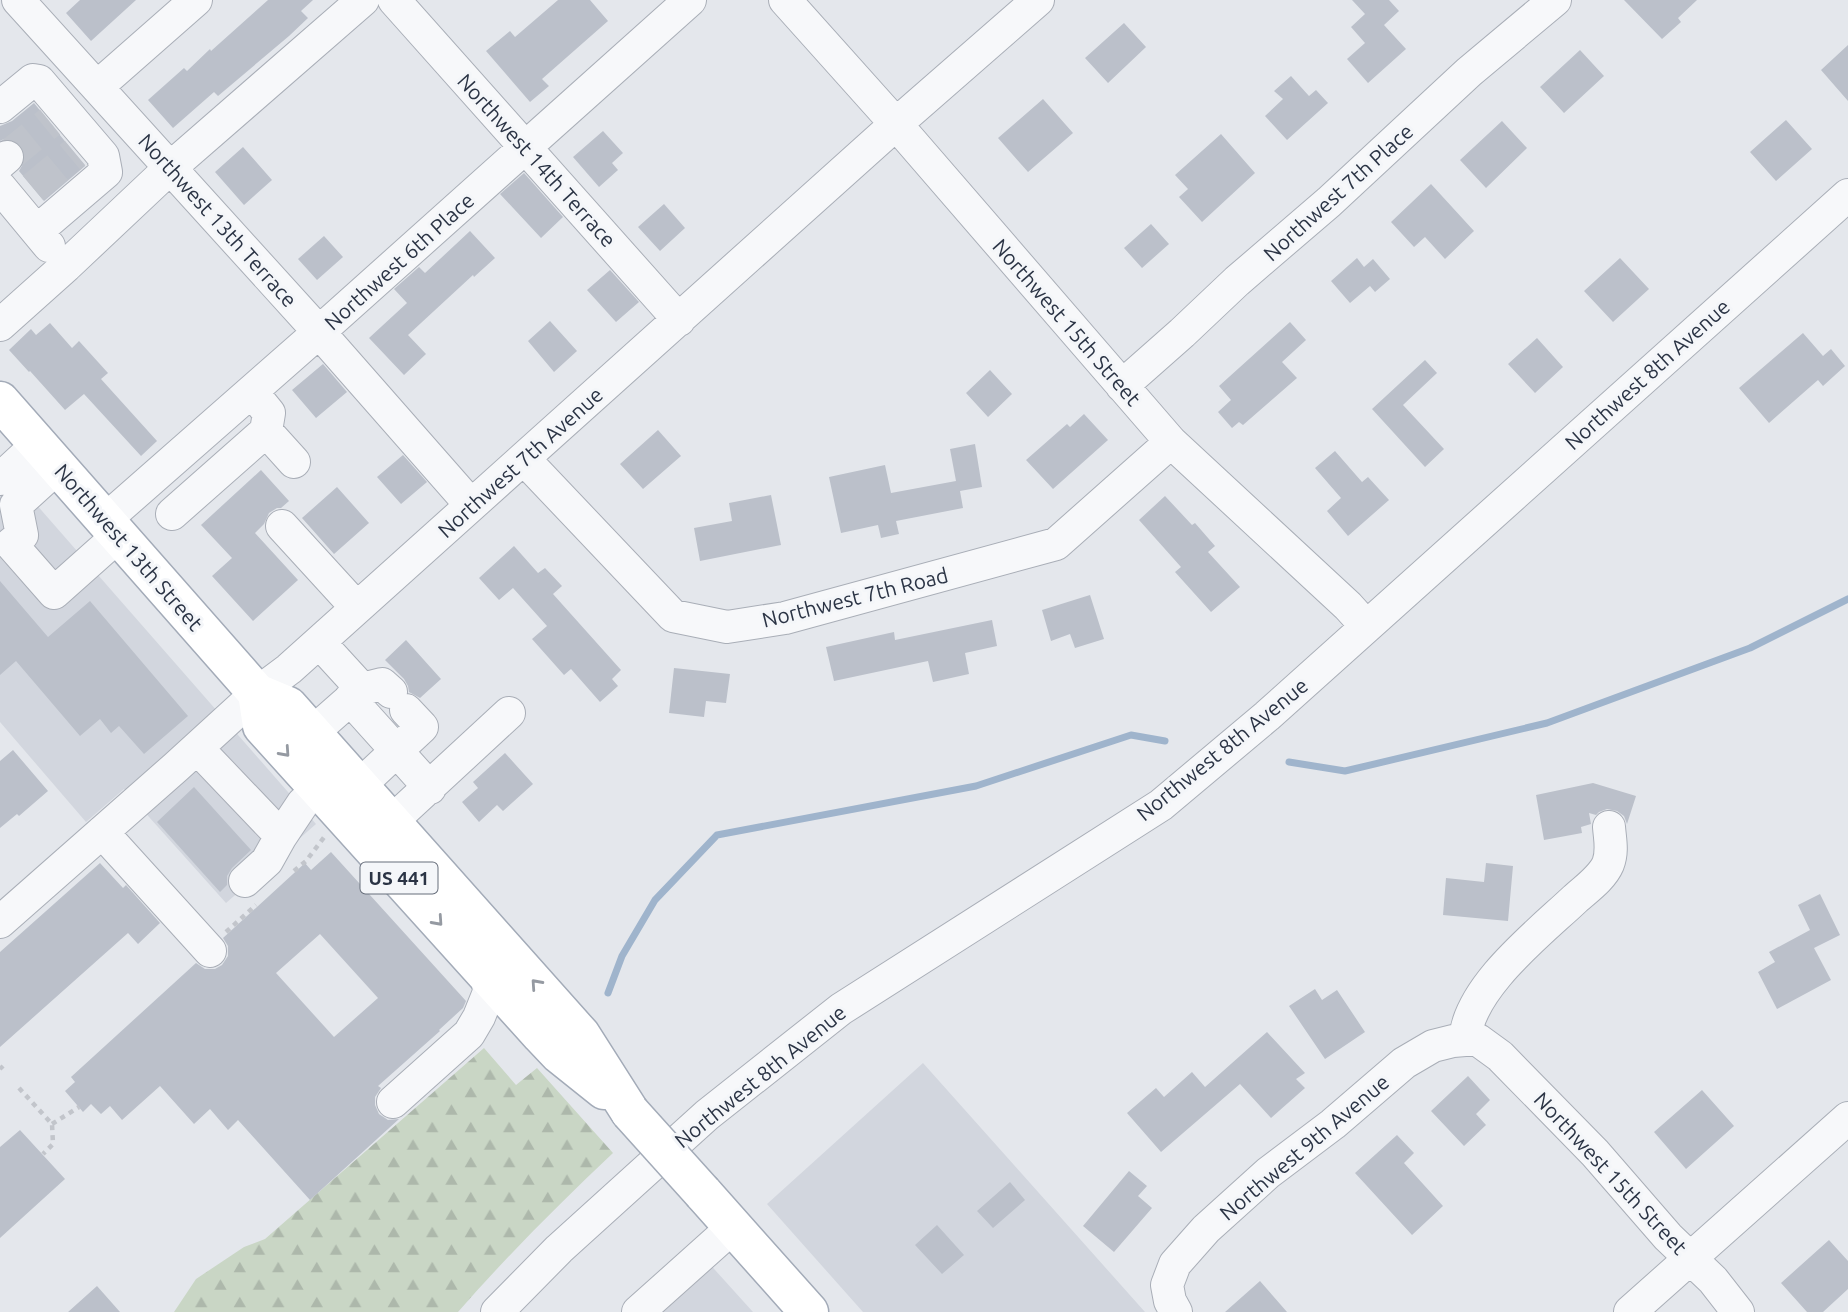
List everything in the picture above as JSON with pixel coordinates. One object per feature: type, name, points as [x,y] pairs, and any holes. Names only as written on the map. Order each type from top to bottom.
[{"type":"main road","name":"Northwest 13th Street","points":[[0,401],[257,693],[288,706],[581,1035],[630,1112]]},
{"type":"main road","name":"Northwest 13th Street","points":[[257,693],[262,726],[559,1054],[630,1112],[809,1312]]},
{"type":"street","points":[[0,13],[17,0]]},
{"type":"street","name":"Northwest 13th Terrace","points":[[17,0],[319,332],[471,505]]},
{"type":"street","points":[[97,87],[196,0]]},
{"type":"street","points":[[0,325],[170,168],[363,0]]},
{"type":"street","name":"Northwest 14th Terrace","points":[[394,0],[680,320]]},
{"type":"street","name":"Northwest 6th Place","points":[[48,455],[16,505],[22,535],[11,544],[54,593],[183,452],[690,0]]},
{"type":"street","name":"Northwest 15th Street","points":[[785,0],[1171,442],[1348,606],[1366,626]]},
{"type":"street","name":"Northwest 7th Avenue","points":[[0,922],[257,693],[289,669],[896,124],[1038,0]]},
{"type":"street","name":"Northwest 7th Place","points":[[1122,386],[1329,202],[1469,72],[1555,0]]},
{"type":"street","points":[[0,107],[33,80],[40,81],[44,84],[57,116],[83,147],[103,156],[106,172],[37,231]]},
{"type":"street","points":[[16,194],[37,231],[66,266]]},
{"type":"street","name":"Northwest 8th Avenue","points":[[497,1312],[559,1249],[717,1107],[841,1009],[1161,805],[1267,716],[1848,195]]},
{"type":"street","points":[[172,514],[265,430],[270,413],[252,392]]},
{"type":"street","points":[[265,430],[294,463]]},
{"type":"street","name":"Northwest 7th Road","points":[[524,459],[673,616],[727,627],[785,618],[1056,544],[1171,442]]},
{"type":"street","points":[[183,452],[208,482]]},
{"type":"street","points":[[0,479],[48,455]]},
{"type":"street","points":[[282,526],[357,608]]},
{"type":"street","points":[[319,642],[377,697],[422,727],[359,786]]},
{"type":"street","points":[[312,733],[377,697]]},
{"type":"street","points":[[377,697],[396,751],[430,788]]},
{"type":"street","points":[[391,822],[509,713]]},
{"type":"street","points":[[197,748],[281,835]]},
{"type":"street","points":[[245,881],[267,861],[303,803],[319,789]]},
{"type":"street","points":[[1471,1040],[1466,1027],[1491,982],[1509,961],[1594,882],[1606,867],[1612,851],[1609,827]]},
{"type":"street","points":[[102,832],[210,951]]},
{"type":"street","points":[[393,1102],[469,1034],[489,992],[487,974]]},
{"type":"street","points":[[469,1034],[507,1021],[531,1023]]},
{"type":"street","name":"Northwest 15th Street","points":[[1471,1040],[1500,1056],[1595,1153],[1668,1237],[1713,1280],[1738,1312]]},
{"type":"street","name":"Northwest 9th Avenue","points":[[1171,1298],[1175,1264],[1206,1229],[1268,1173],[1333,1124],[1404,1063],[1433,1045],[1471,1040]]},
{"type":"street","points":[[1630,1312],[1848,1118]]},
{"type":"street","points":[[638,1312],[733,1227]]},
{"type":"path","points":[[19,1088],[52,1125],[52,1144],[43,1154]]},
{"type":"path","points":[[52,1125],[79,1107]]},
{"type":"shaded area","points":[[0,463],[316,824],[226,903],[124,789],[86,822],[0,722]]},
{"type":"shaded area","points":[[923,1063],[1145,1312],[863,1312],[767,1204]]},
{"type":"shaded area","points":[[706,1260],[753,1312],[648,1312]]},
{"type":"green space","points":[[484,1048],[516,1085],[537,1068],[613,1153],[495,1271],[458,1312],[174,1312],[196,1279],[244,1247],[265,1239]]},
{"type":"building","points":[[80,0],[136,0],[91,41],[66,13]]},
{"type":"building","points":[[268,0],[313,0],[301,11],[308,18],[289,36],[218,96],[214,92],[173,128],[148,100],[184,68],[187,71],[210,49],[211,51]]},
{"type":"building","points":[[558,0],[590,0],[608,21],[542,79],[549,86],[530,102],[486,51],[510,31],[515,37]]},
{"type":"building","points":[[1352,0],[1389,0],[1399,11],[1384,25],[1406,49],[1368,83],[1347,59],[1365,43],[1351,27],[1365,14]]},
{"type":"building","points":[[1624,0],[1697,0],[1678,18],[1681,22],[1662,39]]},
{"type":"building","points":[[1124,23],[1146,47],[1108,83],[1085,58]]},
{"type":"building","points":[[1848,45],[1848,101],[1821,70]]},
{"type":"building","points":[[1580,50],[1604,76],[1564,113],[1540,87]]},
{"type":"building","points":[[1291,76],[1309,96],[1316,90],[1328,103],[1287,140],[1265,116],[1283,99],[1274,91]]},
{"type":"building","points":[[1043,99],[1073,133],[1028,172],[998,138]]},
{"type":"building","points":[[34,103],[85,166],[44,201],[19,171],[25,153],[21,146],[12,140],[0,141],[0,126],[12,121]]},
{"type":"building","points":[[1786,120],[1812,149],[1776,181],[1750,152]]},
{"type":"building","points":[[1502,121],[1527,148],[1486,188],[1460,160]]},
{"type":"building","points":[[603,131],[623,153],[612,163],[618,170],[599,187],[573,157]]},
{"type":"building","points":[[1221,134],[1255,173],[1202,222],[1179,197],[1188,189],[1175,175]]},
{"type":"building","points":[[243,147],[272,180],[244,205],[215,172]]},
{"type":"building","points":[[524,173],[563,217],[541,238],[500,194]]},
{"type":"building","points":[[1431,184],[1474,231],[1445,259],[1425,237],[1414,247],[1391,222]]},
{"type":"building","points":[[664,204],[685,228],[660,251],[638,227]]},
{"type":"building","points":[[1151,224],[1169,244],[1142,268],[1124,248]]},
{"type":"building","points":[[470,231],[495,258],[408,335],[426,354],[404,375],[369,338],[407,303],[394,289],[419,267],[425,273]]},
{"type":"building","points":[[324,236],[343,257],[317,280],[298,259]]},
{"type":"building","points":[[1357,258],[1364,267],[1373,259],[1390,279],[1375,292],[1370,286],[1350,303],[1331,281]]},
{"type":"building","points":[[1620,258],[1649,289],[1613,322],[1584,291]]},
{"type":"building","points":[[610,270],[639,302],[616,322],[587,290]]},
{"type":"building","points":[[550,321],[577,351],[554,372],[528,341]]},
{"type":"building","points":[[1290,322],[1306,340],[1282,362],[1297,378],[1243,425],[1239,422],[1232,428],[1218,412],[1231,400],[1219,386]]},
{"type":"building","points":[[50,323],[72,348],[79,341],[108,373],[101,379],[157,441],[141,456],[84,394],[65,410],[9,350],[31,329],[36,335]]},
{"type":"building","points":[[1803,333],[1823,356],[1831,349],[1845,366],[1823,386],[1818,380],[1769,423],[1739,388]]},
{"type":"building","points":[[1537,338],[1563,367],[1535,393],[1508,364]]},
{"type":"building","points":[[1425,360],[1437,373],[1403,405],[1444,449],[1425,467],[1372,409]]},
{"type":"building","points":[[323,364],[347,392],[316,418],[292,390]]},
{"type":"building","points":[[990,370],[1012,394],[988,417],[966,393]]},
{"type":"building","points":[[1084,414],[1108,440],[1053,489],[1026,460],[1067,424],[1070,427]]},
{"type":"building","points":[[658,430],[681,456],[643,489],[620,464]]},
{"type":"building","points":[[975,444],[982,487],[960,491],[963,508],[896,521],[899,534],[881,538],[878,525],[841,533],[829,477],[885,465],[891,493],[956,481],[950,449]]},
{"type":"building","points":[[1335,451],[1362,482],[1368,477],[1389,500],[1348,536],[1327,511],[1341,498],[1315,468]]},
{"type":"building","points":[[403,455],[427,482],[401,504],[377,477]]},
{"type":"building","points":[[261,470],[289,501],[269,513],[264,524],[255,533],[298,580],[253,621],[212,576],[232,558],[201,525]]},
{"type":"building","points":[[337,487],[369,523],[334,554],[302,518]]},
{"type":"building","points":[[771,495],[781,545],[700,561],[694,528],[732,521],[729,503]]},
{"type":"building","points":[[1165,496],[1192,525],[1195,523],[1215,546],[1208,552],[1240,587],[1211,612],[1175,572],[1181,567],[1139,520]]},
{"type":"building","points":[[514,546],[538,573],[545,568],[562,586],[553,594],[621,670],[612,679],[618,686],[600,702],[571,669],[564,675],[532,639],[547,626],[513,588],[499,600],[479,578]]},
{"type":"building","points":[[0,581],[48,637],[90,601],[188,716],[144,754],[119,726],[111,733],[100,719],[80,736],[16,661],[0,675]]},
{"type":"building","points":[[1090,595],[1104,639],[1075,648],[1070,634],[1051,641],[1042,610]]},
{"type":"building","points":[[992,620],[997,646],[965,653],[969,674],[933,682],[928,661],[834,681],[826,647],[894,632],[895,640]]},
{"type":"building","points":[[406,640],[441,679],[420,698],[409,692],[404,679],[385,660]]},
{"type":"building","points":[[674,668],[730,674],[726,703],[706,701],[704,717],[669,713]]},
{"type":"building","points":[[13,750],[48,791],[0,828],[0,761]]},
{"type":"building","points":[[505,753],[533,784],[503,811],[497,805],[479,822],[462,802],[478,788],[473,782]]},
{"type":"building","points":[[1593,783],[1636,796],[1627,824],[1624,816],[1607,809],[1596,815],[1589,813],[1591,824],[1581,827],[1582,833],[1544,840],[1536,795]]},
{"type":"building","points":[[194,787],[251,850],[232,868],[227,876],[227,885],[220,892],[157,822]]},
{"type":"building","points":[[331,852],[466,1001],[463,1008],[440,1031],[378,1086],[381,1088],[375,1097],[375,1105],[379,1114],[388,1120],[399,1119],[310,1200],[238,1120],[228,1130],[210,1109],[194,1124],[160,1086],[122,1120],[110,1106],[101,1114],[91,1104],[83,1112],[65,1091],[75,1082],[71,1077],[196,963],[205,969],[215,969],[222,965],[228,956],[228,946],[223,938],[305,863],[311,870]],"holes":[[[320,934],[378,998],[334,1037],[276,973]]]},
{"type":"building","points":[[100,863],[123,888],[126,885],[160,923],[138,944],[128,933],[0,1047],[0,952]]},
{"type":"building","points":[[1486,863],[1513,866],[1508,921],[1443,915],[1446,878],[1484,882]]},
{"type":"building","points":[[1820,894],[1840,935],[1814,948],[1831,980],[1777,1009],[1758,972],[1775,962],[1769,952],[1810,930],[1798,905]]},
{"type":"building","points":[[1315,989],[1322,1000],[1337,990],[1365,1032],[1325,1059],[1289,1006]]},
{"type":"building","points":[[1267,1032],[1305,1073],[1296,1079],[1305,1088],[1271,1118],[1240,1084],[1161,1152],[1127,1113],[1156,1088],[1164,1097],[1192,1072],[1205,1087]]},
{"type":"building","points":[[1468,1076],[1490,1100],[1476,1114],[1486,1125],[1464,1146],[1431,1111]]},
{"type":"building","points":[[1702,1090],[1734,1126],[1686,1169],[1654,1132]]},
{"type":"building","points":[[20,1130],[65,1179],[0,1238],[0,1147]]},
{"type":"building","points":[[1397,1135],[1414,1153],[1404,1163],[1443,1206],[1412,1235],[1355,1173]]},
{"type":"building","points":[[1129,1171],[1147,1186],[1138,1196],[1152,1208],[1114,1252],[1083,1226]]},
{"type":"building","points":[[1010,1182],[1025,1200],[993,1228],[977,1211]]},
{"type":"building","points":[[937,1225],[964,1255],[942,1274],[915,1245]]},
{"type":"building","points":[[1829,1240],[1848,1261],[1848,1289],[1823,1312],[1807,1312],[1781,1283]]},
{"type":"building","points":[[1260,1281],[1287,1312],[1225,1312]]},
{"type":"building","points":[[97,1286],[120,1312],[68,1312]]},
{"type":"waterway","points":[[1289,762],[1345,771],[1547,723],[1750,648],[1848,599]]},
{"type":"waterway","points":[[608,993],[622,956],[655,900],[717,835],[976,786],[1131,735],[1165,741]]},
{"type":"tunnel","points":[[7,157],[50,122]]},
{"type":"tunnel","points":[[33,188],[75,153]]}]
